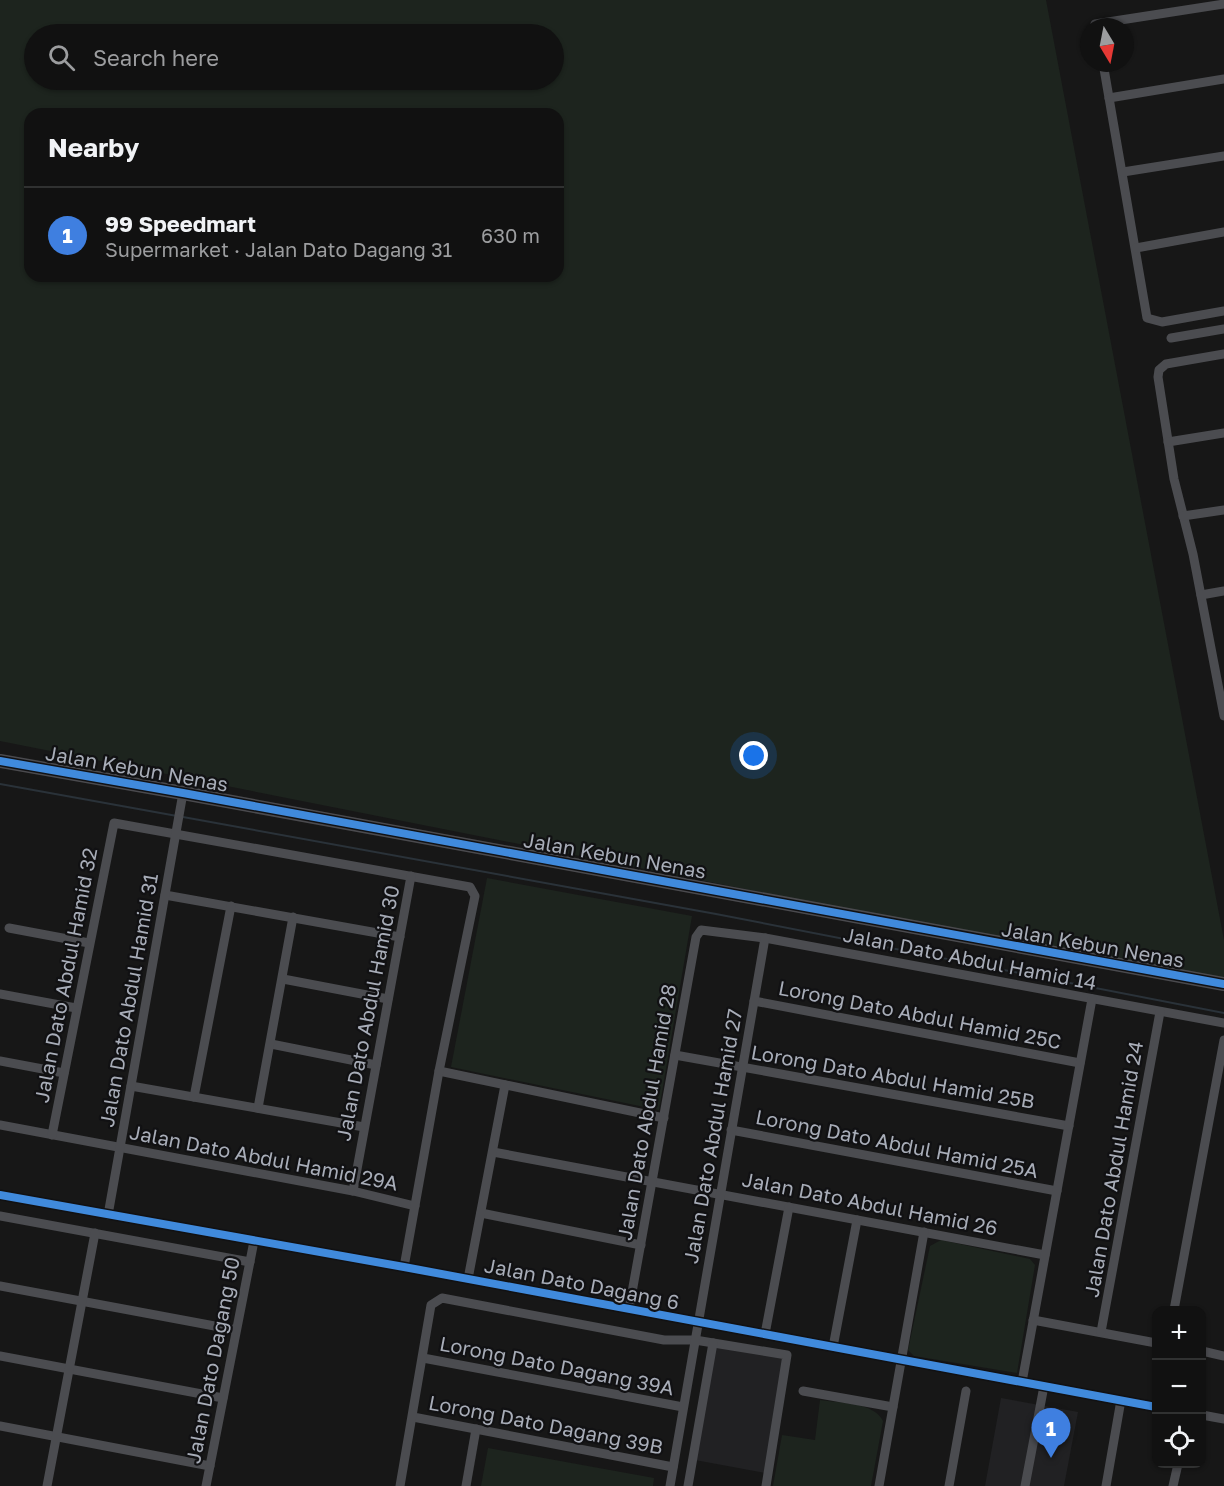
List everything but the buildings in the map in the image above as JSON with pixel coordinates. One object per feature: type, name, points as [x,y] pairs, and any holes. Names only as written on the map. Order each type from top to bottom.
[{"type":"street","points":[[1134,19],[1224,4]]},
{"type":"street","points":[[1105,72],[1137,248],[1147,318],[1162,322],[1224,311]]},
{"type":"street","points":[[1109,98],[1224,79]]},
{"type":"street","points":[[1123,172],[1224,156]]},
{"type":"street","points":[[1137,248],[1224,232]]},
{"type":"street","points":[[1171,338],[1224,329]]},
{"type":"street","points":[[1224,354],[1166,364],[1159,370],[1158,377],[1183,516],[1219,664],[1224,716]]},
{"type":"street","points":[[1168,442],[1224,433]]},
{"type":"street","points":[[1183,516],[1224,510]]},
{"type":"street","points":[[1201,595],[1224,591]]},
{"type":"street","name":"Jalan Kebun Nenas","points":[[0,761],[1224,984]]},
{"type":"street","name":"Jalan Dato Abdul Hamid 31","points":[[108,1215],[183,793]]},
{"type":"street","name":"Jalan Dato Abdul Hamid 32","points":[[52,1135],[114,823],[176,833]]},
{"type":"street","points":[[176,833],[470,887],[473,891],[404,1267]]},
{"type":"street","name":"Jalan Dato Abdul Hamid 30","points":[[353,1191],[411,876]]},
{"type":"street","points":[[165,895],[399,937]]},
{"type":"street","points":[[194,1097],[231,906]]},
{"type":"street","points":[[258,1108],[293,917]]},
{"type":"street","points":[[9,928],[89,943]]},
{"type":"street","name":"Jalan Dato Abdul Hamid 28","points":[[629,1309],[696,937],[702,930],[709,930]]},
{"type":"street","name":"Jalan Dato Abdul Hamid 14","points":[[709,930],[765,938],[1224,1023]]},
{"type":"street","name":"Jalan Dato Abdul Hamid 27","points":[[670,1486],[765,938]]},
{"type":"street","points":[[283,979],[388,999]]},
{"type":"street","points":[[0,994],[76,1008]]},
{"type":"street","points":[[1022,1382],[1092,999]]},
{"type":"street","name":"Lorong Dato Abdul Hamid 25C","points":[[754,1001],[1080,1062]]},
{"type":"street","name":"Jalan Dato Abdul Hamid 24","points":[[1101,1332],[1160,1012]]},
{"type":"street","points":[[1175,1306],[1224,1040]]},
{"type":"street","points":[[271,1044],[376,1065]]},
{"type":"street","name":"Lorong Dato Abdul Hamid 25B","points":[[675,1055],[1069,1126]]},
{"type":"street","points":[[0,1060],[64,1073]]},
{"type":"street","points":[[439,1071],[664,1118]]},
{"type":"street","points":[[468,1279],[506,1085]]},
{"type":"street","points":[[131,1086],[364,1127]]},
{"type":"street","name":"Jalan Dato Abdul Hamid 29A","points":[[0,1125],[353,1191],[415,1206]]},
{"type":"street","name":"Lorong Dato Abdul Hamid 25A","points":[[731,1130],[1057,1191]]},
{"type":"street","name":"Jalan Dato Abdul Hamid 26","points":[[493,1152],[1045,1255]]},
{"type":"street","name":"Jalan Dato Dagang 6","points":[[0,1195],[404,1267],[1152,1406]]},
{"type":"street","points":[[765,1334],[789,1207]]},
{"type":"street","points":[[481,1213],[641,1245]]},
{"type":"street","points":[[0,1216],[249,1262]]},
{"type":"street","points":[[834,1347],[857,1220]]},
{"type":"street","points":[[879,1486],[924,1232]]},
{"type":"street","points":[[47,1486],[95,1233]]},
{"type":"street","name":"Jalan Dato Dagang 50","points":[[207,1486],[254,1241]]},
{"type":"street","points":[[0,1286],[236,1330]]},
{"type":"street","points":[[400,1486],[431,1305],[441,1298],[664,1340],[695,1340],[786,1355],[766,1486]]},
{"type":"street","points":[[1033,1320],[1152,1342]]},
{"type":"street","points":[[688,1486],[713,1343]]},
{"type":"street","points":[[1206,1353],[1224,1356]]},
{"type":"street","points":[[0,1356],[224,1398]]},
{"type":"street","name":"Lorong Dato Dagang 39A","points":[[423,1358],[683,1407]]},
{"type":"street","points":[[1026,1486],[1044,1386]]},
{"type":"street","points":[[803,1391],[893,1407]]},
{"type":"street","points":[[949,1486],[966,1391]]},
{"type":"street","points":[[1106,1486],[1121,1400]]},
{"type":"street","points":[[1206,1416],[1224,1419]]},
{"type":"street","name":"Lorong Dato Dagang 39B","points":[[413,1417],[673,1467]]},
{"type":"street","points":[[0,1426],[210,1466]]},
{"type":"street","points":[[466,1486],[476,1429]]},
{"type":"street","points":[[1173,1486],[1177,1468]]},
{"type":"shaded area","points":[[0,0],[1046,0],[1224,940],[1224,984],[0,741]]},
{"type":"shaded area","points":[[487,878],[692,916],[659,1110],[451,1067]]},
{"type":"shaded area","points":[[941,1240],[1030,1259],[1035,1265],[1017,1373],[914,1356],[908,1350],[930,1246]]},
{"type":"shaded area","points":[[716,1346],[783,1358],[765,1473],[695,1460]]},
{"type":"shaded area","points":[[1001,1398],[1078,1412],[1064,1486],[985,1486]]},
{"type":"shaded area","points":[[820,1400],[864,1407],[872,1410],[883,1421],[871,1486],[773,1486],[782,1435],[815,1440]]},
{"type":"shaded area","points":[[488,1448],[654,1478],[653,1486],[481,1486]]},
{"type":"waterway","points":[[0,784],[177,816]]},
{"type":"waterway","points":[[183,817],[716,914],[1224,1013]]},
{"type":"cycle path","points":[[0,761],[1224,984]]},
{"type":"cycle path","points":[[0,1195],[404,1267],[1152,1406]]},
{"type":"place","name":"99 Speedmart","points":[[1051,1458]]}]
